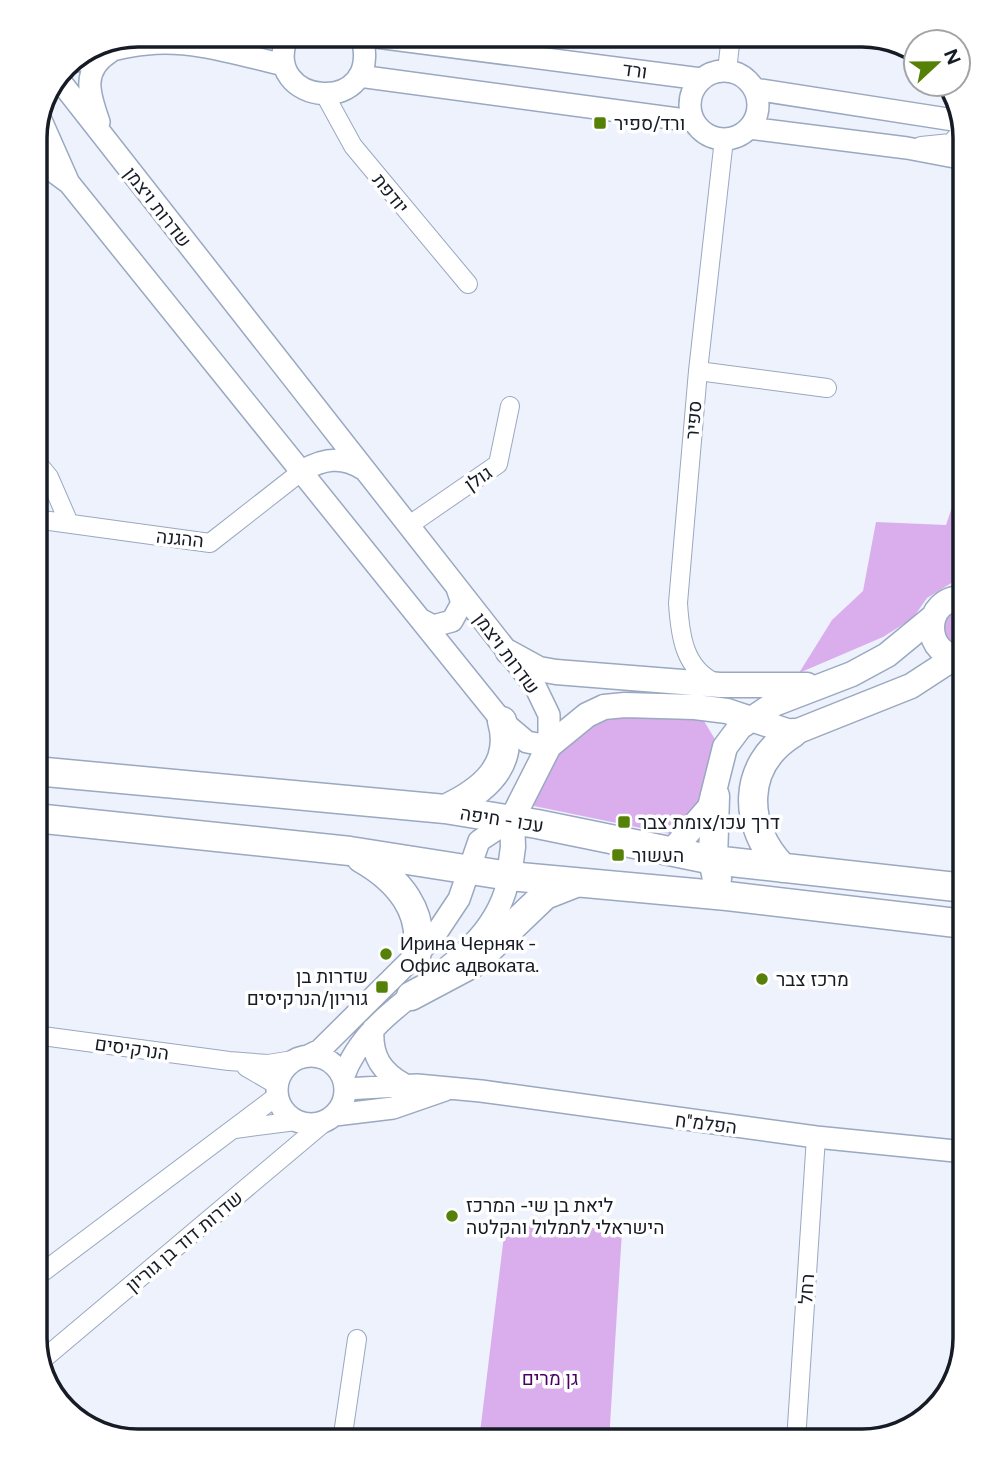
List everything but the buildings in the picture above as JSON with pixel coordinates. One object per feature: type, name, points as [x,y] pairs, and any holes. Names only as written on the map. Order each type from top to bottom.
[{"type":"highway","points":[[445,809],[475,794],[499,768],[506,748],[502,722]]},
{"type":"highway","points":[[783,868],[761,835],[752,797],[753,782],[767,755],[793,733]]},
{"type":"highway","name":"עכו - חיפה","points":[[47,772],[445,809],[512,819],[713,860],[953,887]]},
{"type":"highway","points":[[715,796],[714,874],[727,896]]},
{"type":"highway","points":[[47,819],[350,851],[509,876],[727,896],[953,924]]},
{"type":"highway","points":[[350,851],[392,878],[406,894],[418,926],[419,943],[415,957]]},
{"type":"highway","points":[[411,996],[475,962],[545,895],[578,882]]},
{"type":"main road","points":[[671,852],[698,823],[715,796],[725,747],[732,736],[774,704],[887,655],[932,618],[943,603],[953,600]]},
{"type":"main road","points":[[932,618],[932,639],[937,648],[953,655]]},
{"type":"main road","points":[[508,652],[539,669],[556,672],[720,685],[801,686],[828,682]]},
{"type":"main road","points":[[509,876],[513,847],[512,819],[549,746],[570,726],[604,707],[695,707],[727,711],[793,733],[911,686],[953,662]]},
{"type":"main road","points":[[695,707],[715,721],[725,747]]},
{"type":"street","points":[[207,47],[285,65]]},
{"type":"street","points":[[284,47],[285,65],[300,87],[325,95],[350,86],[359,76],[365,63],[364,47]]},
{"type":"street","name":"ורד","points":[[528,47],[701,79]]},
{"type":"street","points":[[727,71],[730,47]]},
{"type":"street","points":[[106,140],[90,96],[90,73],[96,62],[112,51]]},
{"type":"street","points":[[718,71],[727,71],[743,76],[754,89],[758,109],[750,128],[733,138],[723,139],[706,134],[693,121],[690,99],[701,79],[718,71]]},
{"type":"street","points":[[359,76],[693,121]]},
{"type":"street","name":"שדרות ויצמן","points":[[64,86],[508,652],[543,701],[551,730],[549,746]]},
{"type":"street","points":[[754,89],[950,114]]},
{"type":"street","name":"יודפת","points":[[325,95],[353,146],[468,284]]},
{"type":"street","points":[[750,128],[907,148],[953,157]]},
{"type":"street","points":[[47,134],[69,183]]},
{"type":"street","name":"ספיר","points":[[720,685],[708,680],[691,662],[679,625],[678,603],[698,371],[723,139]]},
{"type":"street","points":[[907,148],[953,141]]},
{"type":"street","points":[[47,167],[69,183],[502,722],[527,741],[549,746]]},
{"type":"street","points":[[698,371],[827,388]]},
{"type":"street","name":"גולן","points":[[408,526],[498,464],[510,406]]},
{"type":"street","points":[[302,471],[314,463],[333,459],[365,470]]},
{"type":"street","name":"ההגנה","points":[[47,520],[210,543],[302,471]]},
{"type":"street","points":[[47,475],[69,523]]},
{"type":"street","points":[[420,619],[433,626],[452,621],[462,603],[457,588]]},
{"type":"street","points":[[296,1121],[281,1106],[277,1091],[279,1076],[301,1058],[320,1050],[415,957],[451,914],[480,841],[512,819]]},
{"type":"street","points":[[228,1131],[296,1121],[317,1124],[331,1117],[344,1099],[344,1084],[352,1056],[373,1029],[463,954],[490,922],[506,894],[509,876]]},
{"type":"street","points":[[373,1029],[377,1060],[383,1071],[405,1085]]},
{"type":"street","name":"הנרקיסים","points":[[47,1037],[229,1061],[268,1064],[301,1058]]},
{"type":"street","points":[[301,1058],[323,1057],[332,1062],[344,1084]]},
{"type":"street","name":"הנרקיסים","points":[[229,1061],[264,1076],[277,1091]]},
{"type":"street","name":"הפלמ\"ח","points":[[344,1084],[405,1085],[481,1091],[816,1137],[953,1151]]},
{"type":"street","name":"הפלמ\"ח","points":[[331,1117],[393,1108],[447,1089]]},
{"type":"street","points":[[47,1269],[277,1091]]},
{"type":"street","name":"שדרות דוד בן גוריון","points":[[49,1355],[331,1117]]},
{"type":"street","name":"רחל","points":[[797,1429],[816,1137]]},
{"type":"street","points":[[344,1429],[357,1339]]},
{"type":"green space","points":[[953,504],[953,582],[927,598],[913,618],[883,637],[799,673],[832,620],[863,591],[876,522],[946,525]]},
{"type":"green space","points":[[953,612],[953,643],[944,640],[943,626],[943,621]]},
{"type":"green space","points":[[607,713],[701,716],[716,741],[699,804],[670,834],[529,805],[554,755]]},
{"type":"green space","name":"גן מרים","points":[[506,1219],[622,1231],[610,1429],[480,1429]]},
{"type":"place","name":"ורד/ספיר","points":[[600,123]]},
{"type":"place","name":"דרך עכו/צומת צבר","points":[[624,822]]},
{"type":"place","name":"העשור","points":[[618,855]]},
{"type":"place","name":"Ирина Черняк - Офис адвоката.","points":[[386,954]]},
{"type":"place","name":"מרכז צבר","points":[[762,979]]},
{"type":"place","name":"שדרות בן גוריון/הנרקיסים","points":[[382,987]]},
{"type":"place","name":"ליאת בן שי- המרכז הישראלי לתמלול והקלטה","points":[[452,1216]]}]
